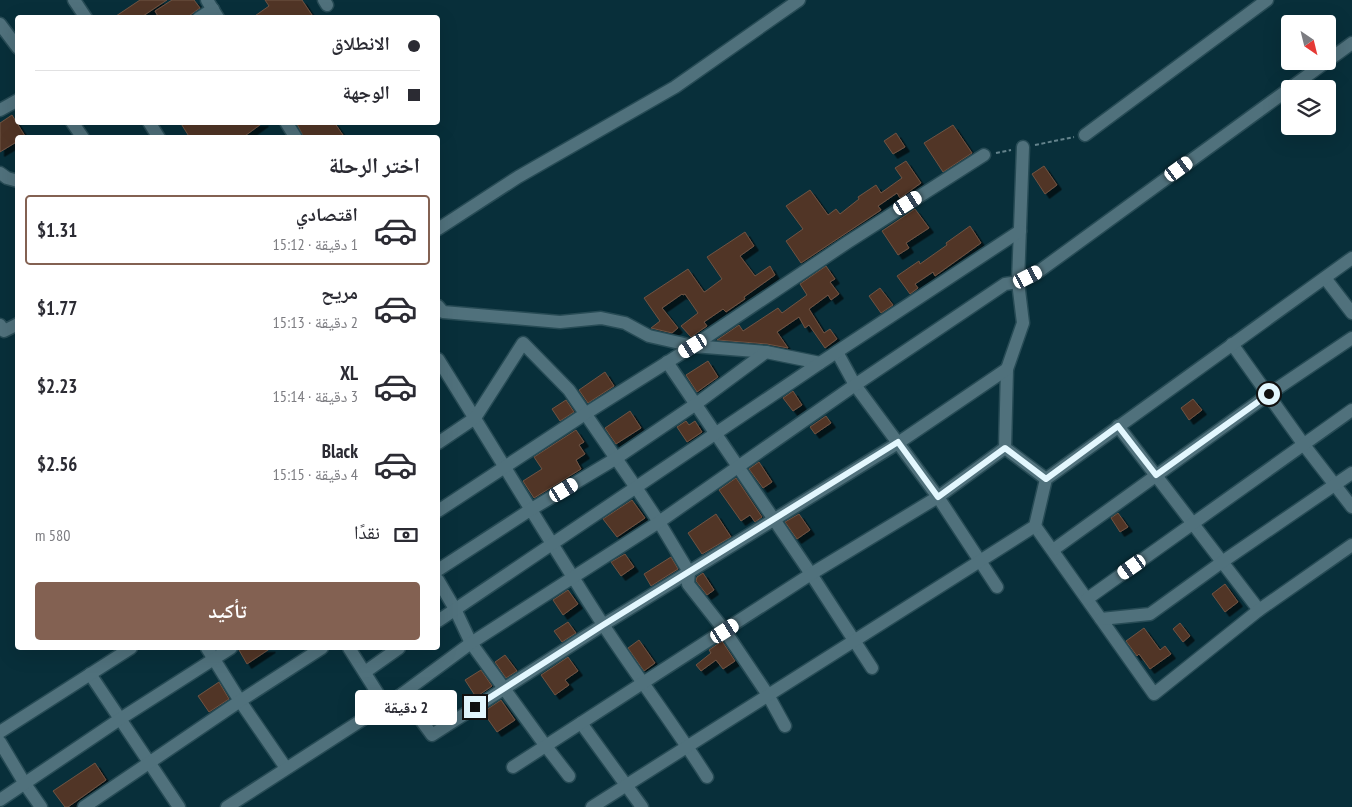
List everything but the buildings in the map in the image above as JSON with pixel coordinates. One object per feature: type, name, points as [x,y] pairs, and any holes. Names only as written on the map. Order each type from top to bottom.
[{"type":"street","points":[[74,0],[84,15]]},
{"type":"street","points":[[440,228],[518,177],[675,87],[799,0]]},
{"type":"street","points":[[1084,135],[1267,0]]},
{"type":"street","points":[[0,24],[15,44]]},
{"type":"street","points":[[227,807],[402,694],[471,642],[660,522],[855,385],[1005,284],[1018,282],[1038,272],[1352,44]]},
{"type":"street","points":[[0,110],[15,102]]},
{"type":"street","points":[[1005,448],[1007,369],[1023,323],[1018,282],[1023,147]]},
{"type":"street","points":[[440,510],[585,414],[693,346],[840,247],[984,155]]},
{"type":"street","points":[[0,173],[15,180]]},
{"type":"street","points":[[440,620],[820,362],[1020,231]]},
{"type":"street","points":[[592,807],[1035,526],[1046,479],[1352,258]]},
{"type":"street","points":[[1325,278],[1352,312]]},
{"type":"street","points":[[440,308],[443,312],[560,322],[601,318],[625,323],[649,336],[693,346],[766,352],[820,362]]},
{"type":"street","points":[[0,325],[4,331],[15,326]]},
{"type":"street","points":[[1053,550],[1269,394],[1352,338]]},
{"type":"street","points":[[440,443],[475,418],[523,343],[569,390],[660,522],[689,572],[688,584],[725,631],[768,695],[785,726]]},
{"type":"street","points":[[1232,344],[1304,445],[1352,507]]},
{"type":"street","points":[[440,569],[530,510],[615,459],[696,404],[766,352]]},
{"type":"street","points":[[837,352],[855,385],[938,497],[997,587]]},
{"type":"street","points":[[440,362],[603,625],[688,746],[707,777]]},
{"type":"street","points":[[667,362],[811,574],[872,668]]},
{"type":"street","points":[[402,694],[432,735],[603,625],[898,442],[1007,369]]},
{"type":"street","points":[[1087,599],[1352,410]]},
{"type":"street","points":[[1118,426],[1259,610]]},
{"type":"street","points":[[1005,448],[1046,479]]},
{"type":"street","points":[[513,767],[811,574],[938,497],[1005,448]]},
{"type":"street","points":[[1101,619],[1150,614],[1352,472]]},
{"type":"street","points":[[1035,526],[1154,694],[1259,610],[1352,545]]},
{"type":"street","points":[[440,583],[471,642],[569,776]]},
{"type":"street","points":[[0,732],[128,650]]},
{"type":"street","points":[[208,650],[240,701],[286,768]]},
{"type":"street","points":[[0,800],[120,719],[228,650]]},
{"type":"street","points":[[84,807],[319,650]]},
{"type":"street","points":[[350,650],[385,705]]},
{"type":"street","points":[[365,672],[396,650]]},
{"type":"street","points":[[90,674],[179,807]]},
{"type":"street","points":[[581,723],[642,807]]},
{"type":"street","points":[[0,742],[41,807]]},
{"type":"route","points":[[475,707],[603,625],[898,442],[938,497],[1005,448],[1046,479],[1118,426],[1156,475],[1269,394]]}]
